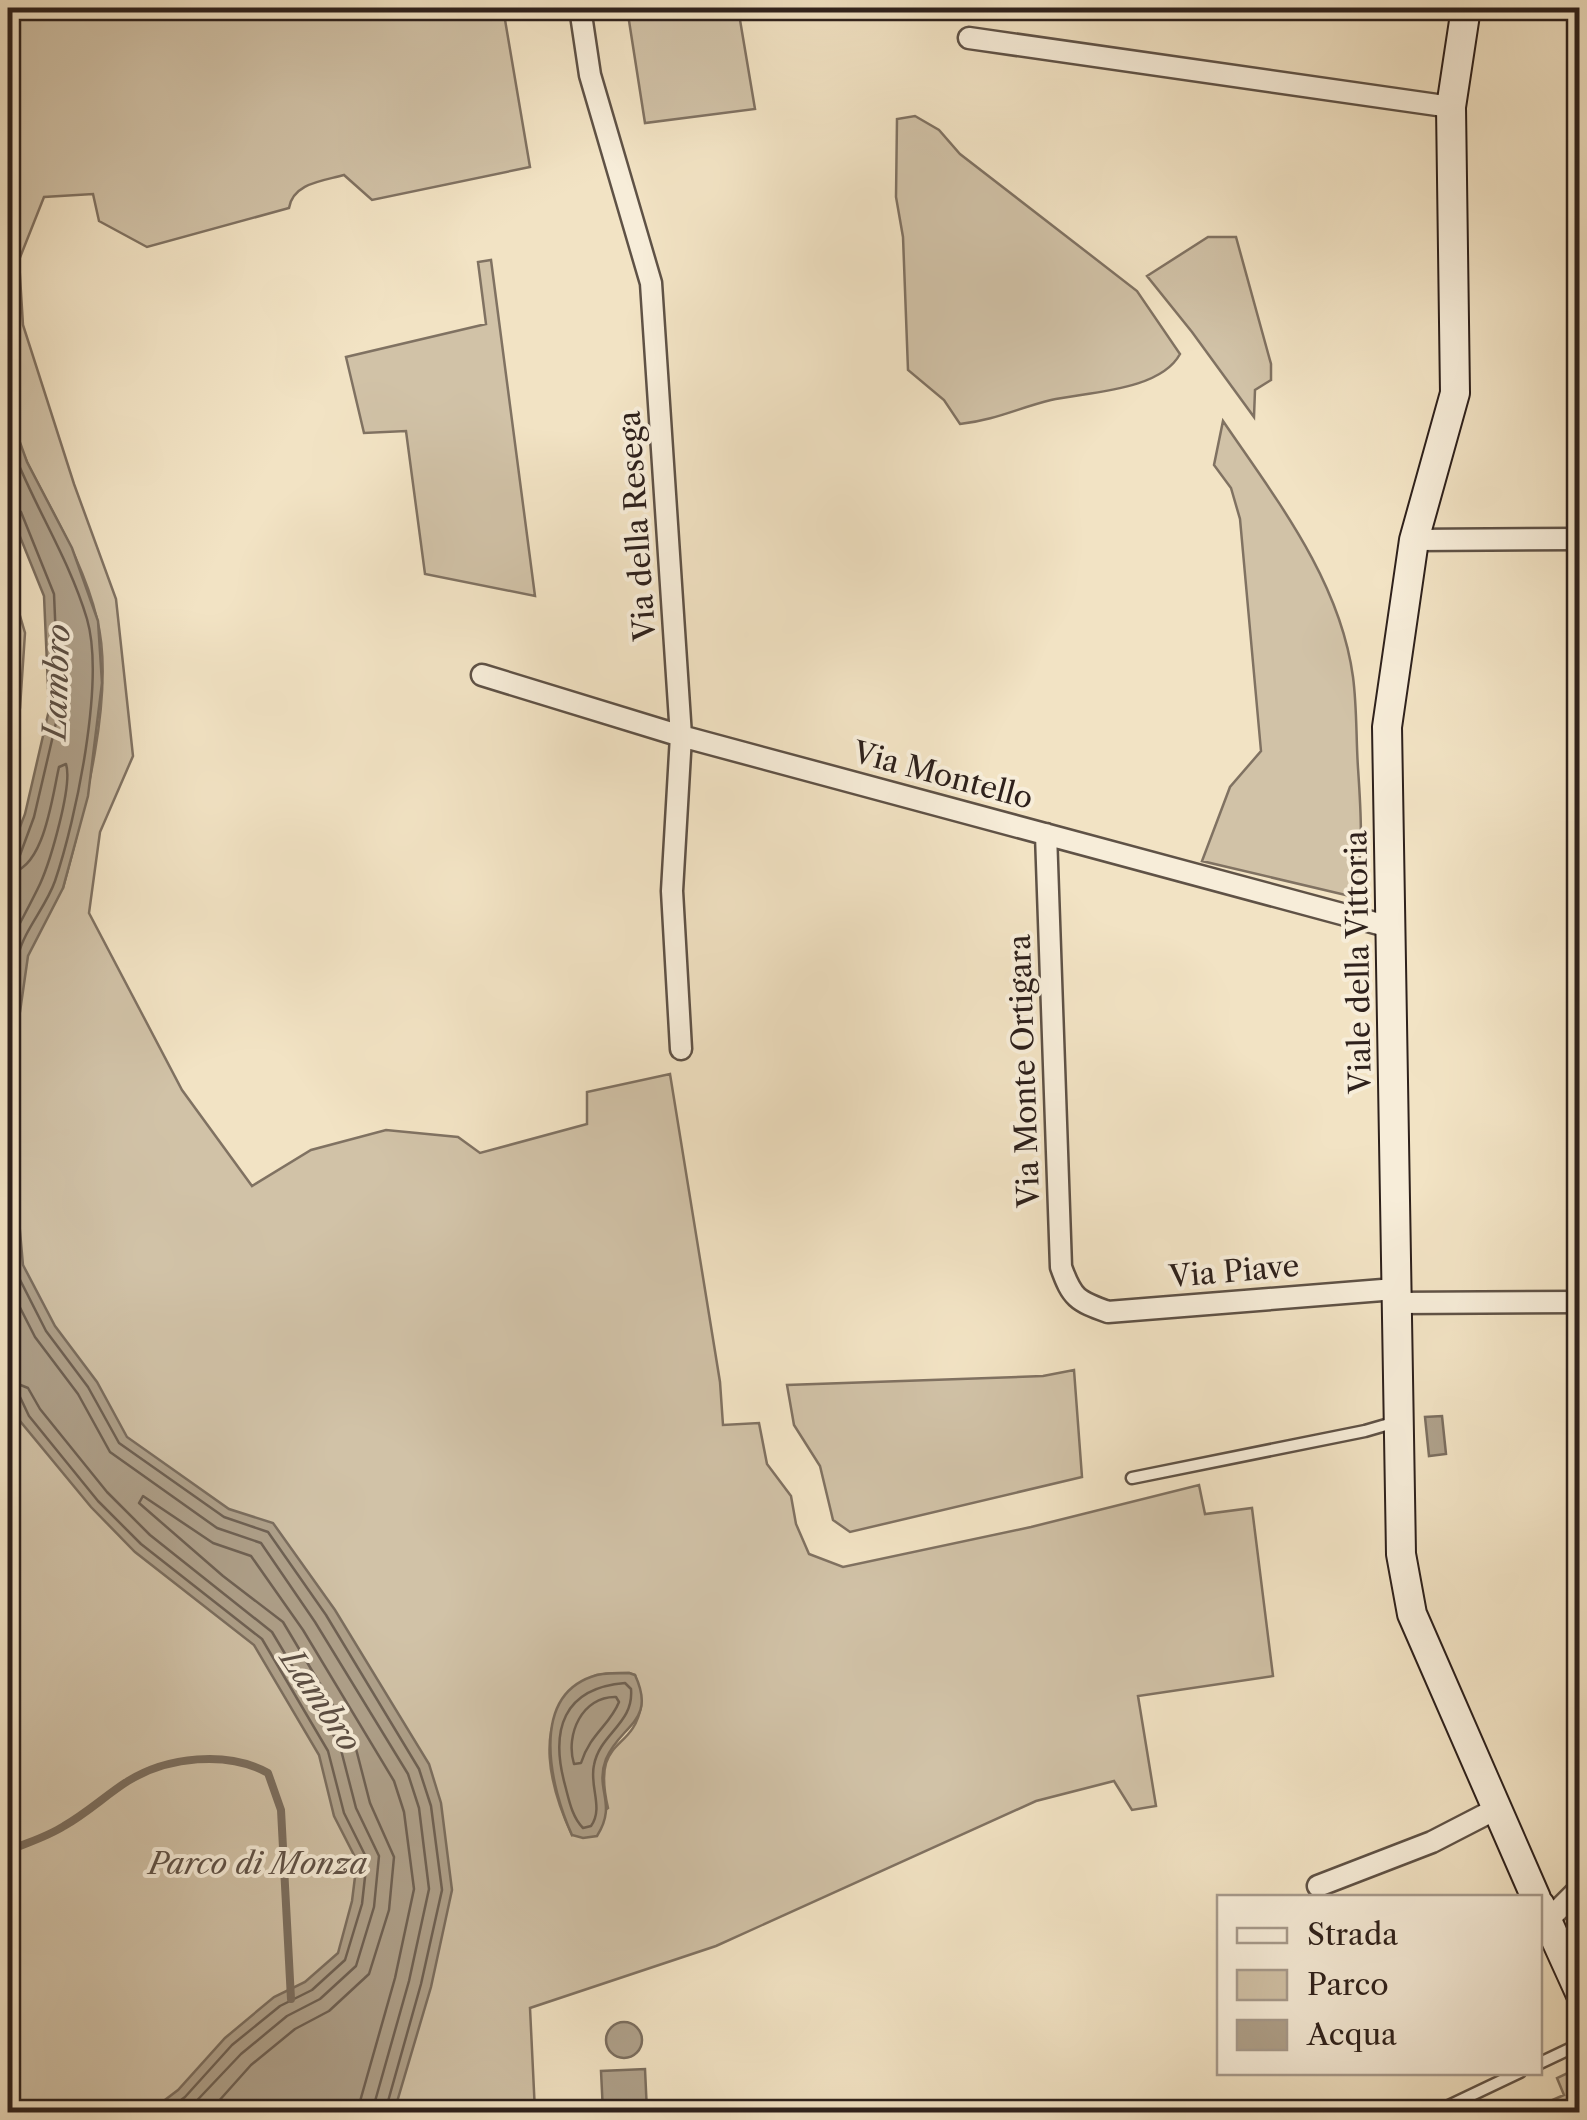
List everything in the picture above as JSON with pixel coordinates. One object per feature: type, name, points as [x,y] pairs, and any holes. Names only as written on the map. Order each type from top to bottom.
[{"type":"street","name":"Via della Resega","points":[[580,8],[590,75],[651,283],[681,736],[672,891],[681,1049]]},
{"type":"street","name":"Viale della Vittoria","points":[[1466,8],[1451,107],[1456,393],[1414,540],[1387,727],[1400,1554],[1412,1614],[1535,1895]]},
{"type":"street","points":[[968,38],[1451,107]]},
{"type":"street","points":[[1414,540],[1580,540]]},
{"type":"street","name":"Via Montello","points":[[482,675],[681,736],[1390,926]]},
{"type":"street","name":"Via Monte Ortigara","points":[[1046,834],[1061,1267],[1070,1290],[1080,1302]]},
{"type":"street","name":"Via Piave","points":[[1080,1302],[1108,1312],[1395,1296],[1580,1302]]},
{"type":"street","points":[[1318,1886],[1432,1842],[1496,1809]]},
{"type":"street","points":[[1542,1907],[1580,1888]]},
{"type":"street","name":"Viale della Vittoria","points":[[1542,1910],[1580,1993]]},
{"type":"lane","points":[[1132,1478],[1397,1422]]},
{"type":"lane","points":[[1542,2062],[1580,2044]]},
{"type":"lane","points":[[1436,2112],[1514,2075]]},
{"type":"green space","name":"Parco di Monza","points":[[20,8],[503,8],[530,167],[372,200],[344,175],[303,188],[289,208],[147,247],[99,221],[93,194],[44,197],[19,260],[23,325],[116,599],[133,756],[100,832],[89,913],[182,1090],[252,1186],[311,1150],[386,1130],[458,1137],[480,1153],[587,1124],[587,1092],[670,1074],[720,1382],[723,1425],[759,1423],[767,1464],[791,1496],[796,1524],[809,1554],[843,1567],[1031,1527],[1199,1485],[1205,1514],[1252,1508],[1273,1676],[1138,1696],[1156,1806],[1132,1810],[1114,1781],[1036,1801],[716,1946],[530,2008],[535,2112],[8,2112],[8,911],[63,888],[95,754],[103,682],[102,649],[91,599],[68,541],[26,459],[8,409],[8,44]],"holes":[[[609,1673],[635,1675],[641,1706],[637,1721],[609,1756],[605,1768],[608,1808],[572,1835],[552,1778],[550,1738],[554,1720],[563,1703],[592,1677]]]},
{"type":"green space","points":[[627,8],[738,8],[755,109],[645,123]]},
{"type":"green space","points":[[915,116],[939,130],[960,154],[1137,291],[1180,354],[1170,366],[1156,376],[1122,388],[1051,400],[960,424],[944,400],[908,370],[903,237],[896,197],[897,119]]},
{"type":"green space","points":[[1208,237],[1236,237],[1271,364],[1271,380],[1255,390],[1254,417],[1147,276]]},
{"type":"green space","points":[[491,260],[535,596],[425,574],[406,431],[364,433],[346,357],[486,324],[478,262]]},
{"type":"green space","points":[[1223,421],[1303,542],[1335,607],[1346,641],[1354,688],[1361,817],[1354,897],[1202,861],[1230,787],[1261,751],[1240,519],[1231,488],[1214,465]]},
{"type":"green space","points":[[8,575],[25,633],[20,708],[8,754]]},
{"type":"green space","points":[[1074,1370],[1082,1477],[850,1532],[833,1520],[820,1466],[794,1425],[787,1385],[1043,1376]]},
{"type":"green space","points":[[1574,2070],[1579,2083],[1579,2112],[1525,2112],[1564,2095],[1557,2078]]},
{"type":"water","name":"Lambro","points":[[8,409],[27,462],[72,548],[98,621],[102,683],[88,796],[63,888],[28,956],[20,1012],[8,1041],[8,858],[25,814],[49,710],[44,596],[8,507]]},
{"type":"water","name":"Lambro","points":[[8,1129],[23,1265],[55,1326],[97,1382],[127,1437],[229,1509],[273,1523],[335,1610],[429,1764],[441,1803],[452,1890],[431,1987],[394,2112],[149,2112],[178,2090],[225,2038],[274,1997],[305,1982],[338,1953],[352,1901],[357,1861],[334,1816],[319,1755],[254,1645],[135,1552],[91,1507],[20,1421],[8,1394]]},
{"type":"water","points":[[1442,1416],[1446,1454],[1429,1456],[1425,1417]]},
{"type":"water","points":[[597,1675],[635,1675],[642,1703],[634,1722],[606,1759],[602,1779],[606,1805],[603,1824],[597,1836],[572,1835],[552,1769],[553,1722],[561,1702],[575,1685]]},
{"type":"water","points":[[624,2022],[636,2028],[642,2040],[636,2052],[624,2058],[612,2052],[606,2040],[612,2028]]},
{"type":"water","points":[[645,2069],[647,2112],[603,2112],[601,2071]]},
{"type":"waterway","points":[[8,1851],[57,1830],[128,1781],[161,1766],[216,1759],[268,1773],[281,1810],[291,1999]]}]
